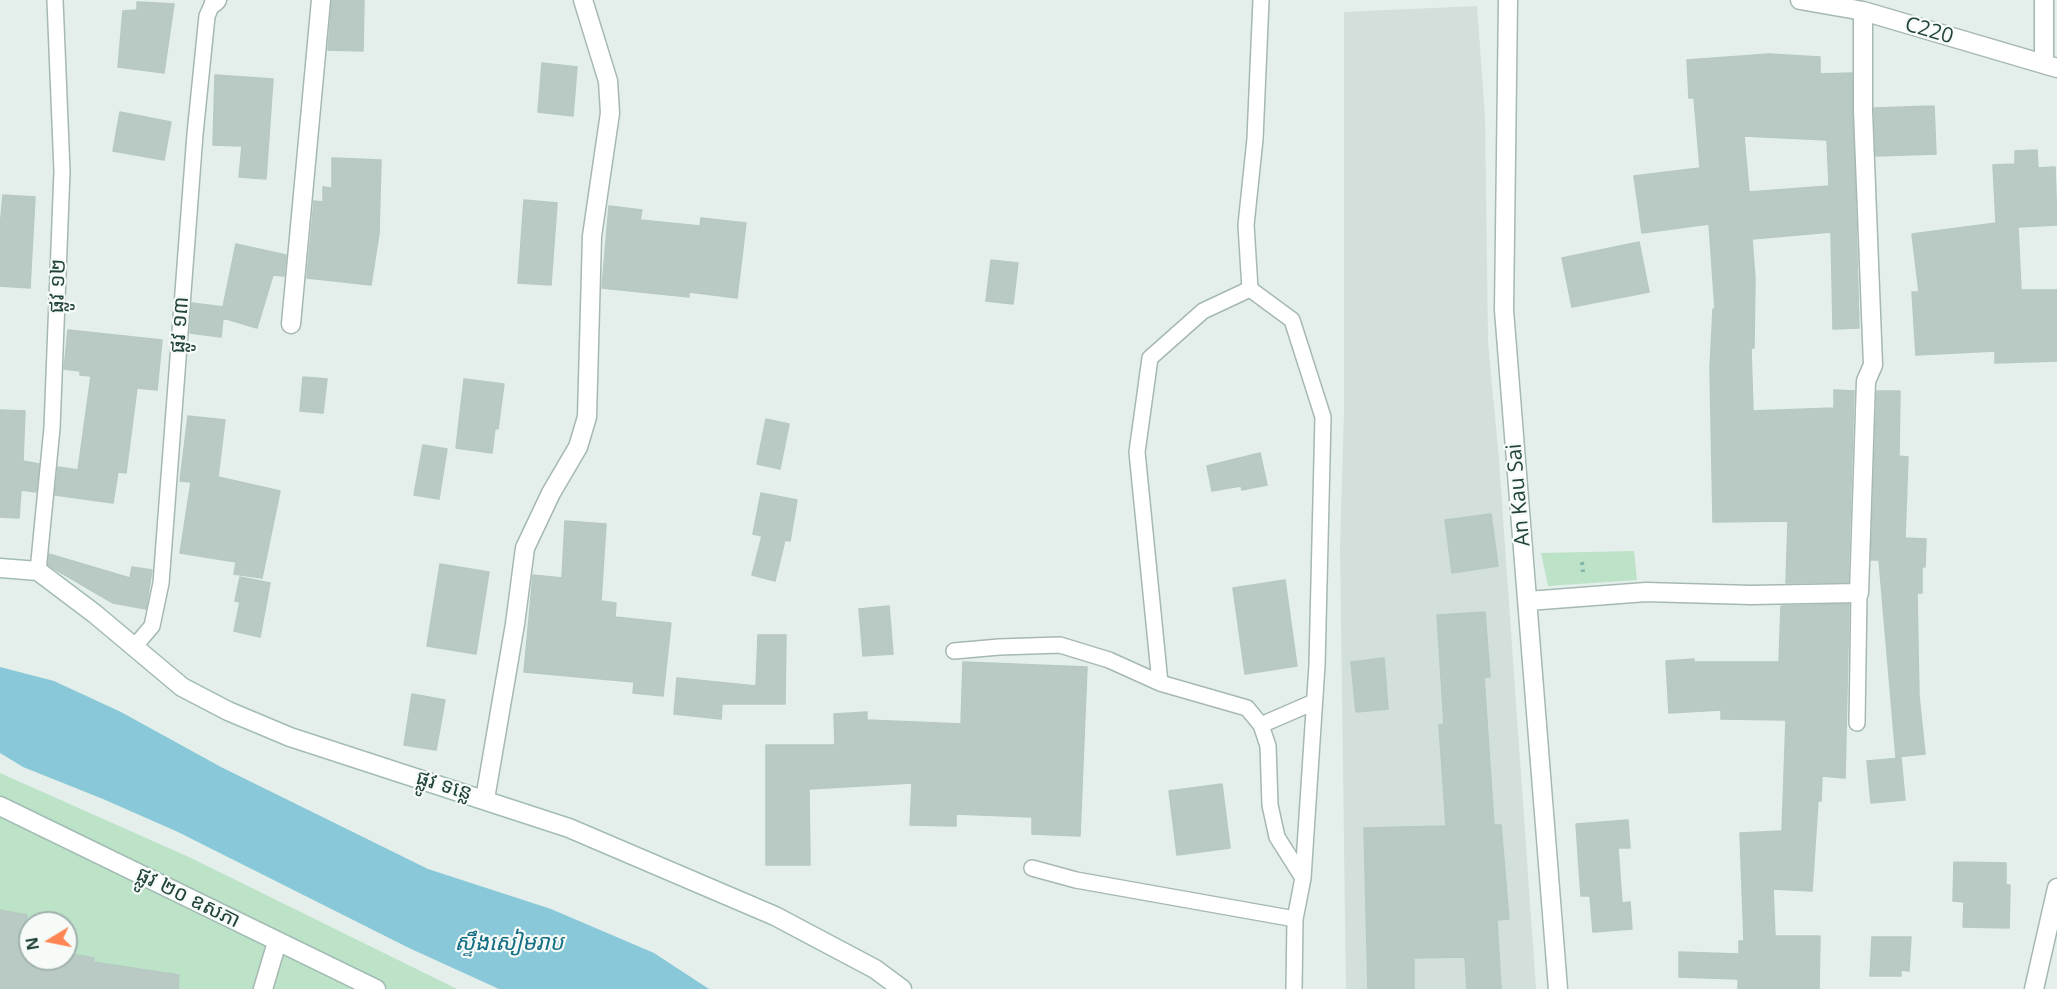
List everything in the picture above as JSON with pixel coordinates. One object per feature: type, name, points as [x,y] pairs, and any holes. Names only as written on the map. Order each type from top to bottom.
[{"type":"street","points":[[291,324],[321,0]]},
{"type":"street","points":[[485,799],[525,548],[551,493],[578,447],[587,417],[592,236],[610,113],[608,81],[584,0]]},
{"type":"street","name":"An Kau Sai","points":[[1508,0],[1504,310],[1558,989]]},
{"type":"street","name":"C220","points":[[1800,0],[1863,11],[2050,65]]},
{"type":"street","points":[[2044,0],[2050,65]]},
{"type":"street","points":[[1528,601],[1646,592],[1751,595],[1859,592],[1866,381],[1873,365],[1863,111],[1863,11]]},
{"type":"street","points":[[0,568],[38,571]]},
{"type":"street","name":"ផ្លូវ ទន្លេ","points":[[38,571],[135,646],[182,687],[228,711],[279,733],[569,828],[775,916],[875,969],[902,989]]},
{"type":"street","name":"ផ្លូវ ២០ ឧសភា","points":[[0,806],[376,989]]},
{"type":"street","points":[[2034,989],[2057,888]]},
{"type":"street","points":[[263,989],[277,942]]},
{"type":"lane","name":"ផ្លូវ ១២","points":[[38,571],[52,428],[62,171],[54,0]]},
{"type":"lane","points":[[1261,0],[1255,139],[1246,225],[1250,289],[1292,321],[1323,417],[1317,665],[1303,878],[1295,919],[1294,989]]},
{"type":"lane","name":"ផ្លូវ ១៣","points":[[135,646],[152,626],[161,583],[195,134],[207,16],[215,1]]},
{"type":"lane","points":[[1160,683],[1137,452],[1150,357],[1203,311],[1250,289]]},
{"type":"lane","points":[[1857,723],[1859,592]]},
{"type":"lane","points":[[954,651],[1060,645],[1109,660],[1160,683],[1247,708],[1261,725],[1268,747],[1270,805],[1277,837],[1303,878]]},
{"type":"lane","points":[[1261,725],[1314,702]]},
{"type":"lane","points":[[1032,868],[1076,880],[1295,919]]},
{"type":"shaded area","points":[[1477,6],[1485,116],[1488,342],[1499,460],[1536,989],[1346,989],[1340,546],[1344,412],[1344,12]]},
{"type":"green space","points":[[1634,551],[1637,580],[1548,586],[1541,553]]},
{"type":"green space","points":[[0,773],[191,858],[457,989],[0,989]]},
{"type":"water","name":"ស្ទឹងសៀមរាប","points":[[0,667],[54,681],[121,712],[221,767],[428,869],[551,909],[654,953],[709,989],[499,989],[409,948],[178,832],[23,767],[0,753]]},
{"type":"building","points":[[332,0],[364,0],[363,51],[328,50]]},
{"type":"building","points":[[137,2],[174,4],[164,73],[118,67],[123,11],[137,10]]},
{"type":"building","points":[[1769,54],[1820,57],[1820,74],[1852,73],[1859,328],[1833,329],[1831,232],[1752,239],[1755,279],[1754,348],[1751,348],[1753,411],[1834,408],[1834,390],[1854,391],[1848,582],[1786,583],[1788,521],[1713,522],[1710,368],[1713,309],[1715,309],[1709,224],[1642,233],[1634,176],[1700,168],[1694,98],[1689,98],[1687,60]],"holes":[[[1744,136],[1827,140],[1829,186],[1749,192]]]},
{"type":"building","points":[[542,63],[577,67],[573,116],[538,112]]},
{"type":"building","points":[[215,75],[273,79],[266,179],[239,177],[242,146],[213,145]]},
{"type":"building","points":[[1934,106],[1936,154],[1876,156],[1874,108]]},
{"type":"building","points":[[120,112],[171,122],[164,160],[113,151]]},
{"type":"building","points":[[2037,150],[2038,168],[2055,167],[2057,225],[2018,227],[2021,290],[2057,290],[2057,361],[1995,363],[1995,351],[1916,355],[1912,292],[1919,292],[1912,234],[1996,223],[1993,165],[2015,164],[2015,151]]},
{"type":"building","points":[[332,158],[381,160],[379,234],[371,285],[307,278],[314,201],[323,202],[323,187],[332,188]]},
{"type":"building","points":[[3,195],[35,197],[30,288],[0,286],[0,228]]},
{"type":"building","points":[[524,200],[557,203],[551,285],[518,283]]},
{"type":"building","points":[[609,206],[642,210],[640,220],[700,226],[701,218],[746,223],[737,298],[689,292],[689,297],[602,288]]},
{"type":"building","points":[[1639,242],[1649,292],[1572,307],[1562,258]]},
{"type":"building","points":[[236,244],[286,255],[284,276],[273,275],[257,328],[223,318],[221,337],[190,333],[192,303],[223,307]]},
{"type":"building","points":[[991,260],[1018,263],[1013,304],[986,301]]},
{"type":"building","points":[[68,330],[162,340],[157,390],[137,388],[126,473],[118,472],[113,503],[55,495],[58,467],[78,470],[91,376],[80,375],[80,371],[64,369]]},
{"type":"building","points":[[303,377],[327,379],[323,413],[300,411]]},
{"type":"building","points":[[464,379],[504,384],[492,453],[456,448]]},
{"type":"building","points":[[1877,391],[1900,391],[1899,456],[1908,457],[1905,538],[1926,539],[1925,567],[1922,567],[1922,593],[1917,593],[1919,696],[1925,754],[1896,757],[1879,560],[1871,560]]},
{"type":"building","points":[[0,410],[25,411],[23,461],[39,464],[36,492],[21,490],[19,518],[0,517]]},
{"type":"building","points":[[188,416],[225,420],[218,477],[280,491],[262,578],[234,574],[236,562],[180,553],[191,482],[180,481]]},
{"type":"building","points":[[766,419],[789,424],[780,469],[757,464]]},
{"type":"building","points":[[423,445],[447,449],[439,499],[414,495]]},
{"type":"building","points":[[1260,453],[1267,485],[1242,490],[1241,486],[1212,491],[1207,466]]},
{"type":"building","points":[[761,493],[797,500],[790,541],[785,540],[775,581],[752,575],[762,536],[753,534]]},
{"type":"building","points":[[1491,514],[1498,566],[1452,573],[1445,520]]},
{"type":"building","points":[[565,521],[606,524],[601,601],[616,603],[615,617],[671,623],[663,696],[633,693],[634,682],[524,672],[533,575],[562,578]]},
{"type":"building","points":[[49,554],[130,578],[132,567],[152,570],[146,609],[113,603],[48,565]]},
{"type":"building","points":[[440,564],[489,572],[476,654],[427,646]]},
{"type":"building","points":[[240,577],[270,583],[260,637],[234,631],[240,602],[235,601]]},
{"type":"building","points":[[1285,580],[1297,666],[1245,674],[1233,588]]},
{"type":"building","points":[[1849,604],[1845,778],[1822,776],[1821,801],[1818,801],[1812,891],[1773,889],[1775,936],[1820,936],[1819,989],[1738,989],[1738,979],[1679,977],[1679,952],[1739,954],[1739,941],[1744,941],[1740,833],[1782,831],[1786,720],[1721,719],[1721,710],[1669,713],[1666,661],[1694,659],[1694,662],[1779,662],[1781,606]]},
{"type":"building","points":[[889,606],[893,654],[863,656],[859,609]]},
{"type":"building","points":[[1485,612],[1490,677],[1484,677],[1494,825],[1501,825],[1509,919],[1497,920],[1501,989],[1467,989],[1465,957],[1414,958],[1414,989],[1368,989],[1364,828],[1446,826],[1439,725],[1444,724],[1437,615]]},
{"type":"building","points":[[758,635],[786,635],[785,704],[722,704],[721,719],[674,714],[677,678],[756,686]]},
{"type":"building","points":[[1384,658],[1388,709],[1356,712],[1351,662]]},
{"type":"building","points":[[963,662],[1087,667],[1080,836],[1032,834],[1032,817],[956,814],[956,826],[910,825],[912,783],[809,789],[810,865],[766,865],[766,745],[835,745],[834,714],[867,712],[867,720],[961,724]]},
{"type":"building","points":[[412,694],[445,700],[436,750],[404,745]]},
{"type":"building","points":[[1901,758],[1905,800],[1871,803],[1867,761]]},
{"type":"building","points":[[1222,784],[1230,848],[1177,855],[1169,791]]},
{"type":"building","points":[[1628,820],[1630,848],[1618,848],[1622,903],[1630,902],[1632,929],[1593,932],[1590,896],[1581,896],[1576,824]]},
{"type":"building","points":[[1954,862],[2006,863],[2006,885],[2010,885],[2009,928],[1963,927],[1964,902],[1953,901]]},
{"type":"building","points":[[0,910],[18,913],[18,971],[78,971],[78,955],[94,958],[93,962],[179,975],[178,989],[0,989]]},
{"type":"building","points":[[1872,937],[1911,937],[1909,971],[1901,970],[1901,976],[1870,976]]}]
